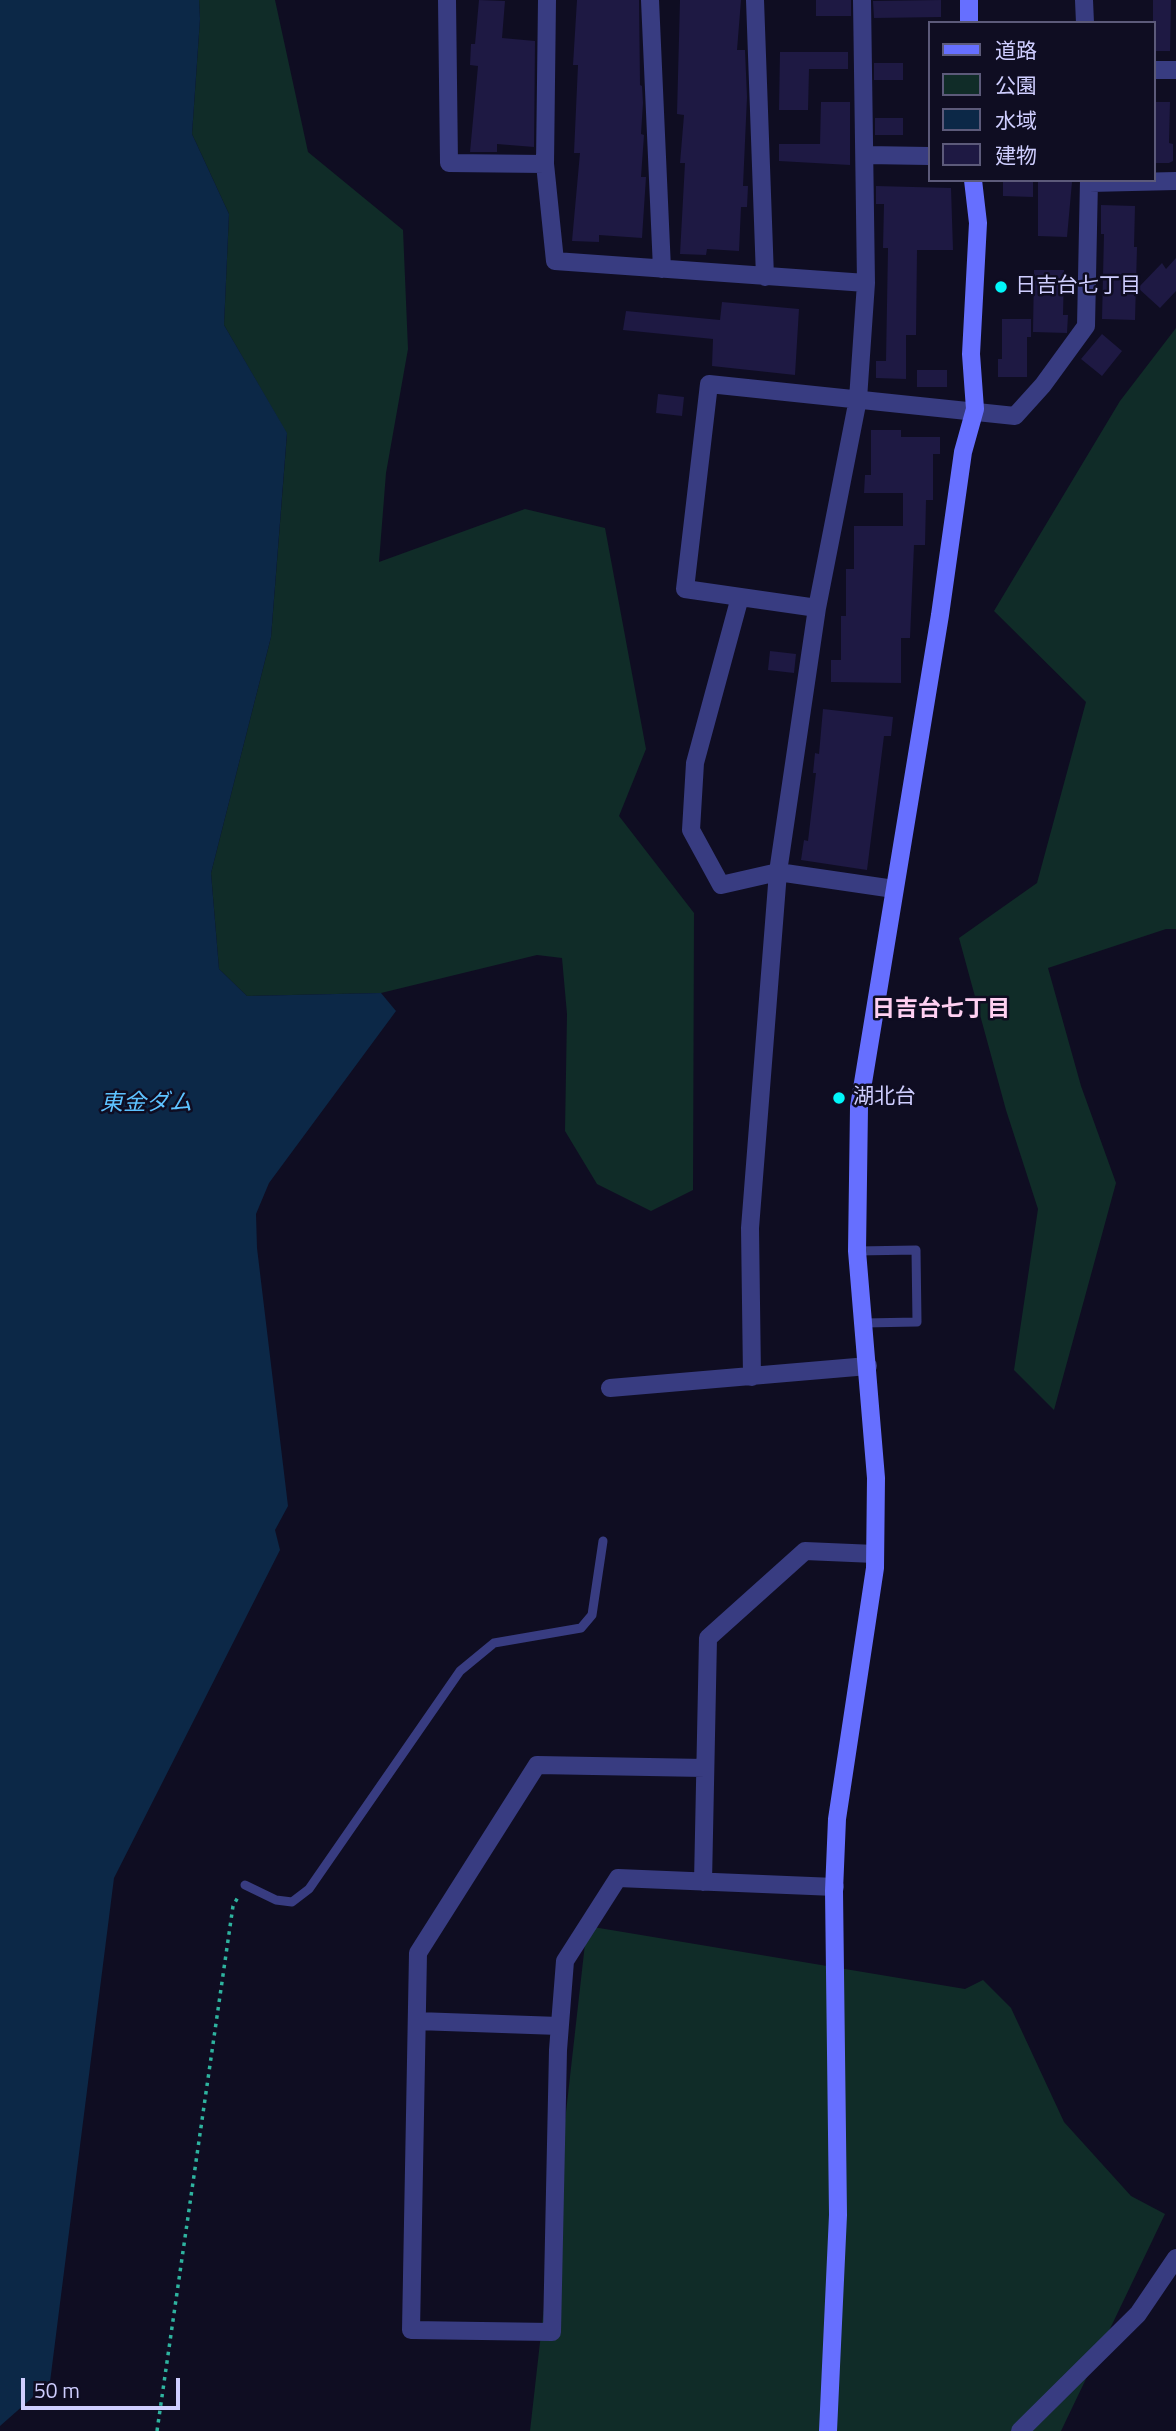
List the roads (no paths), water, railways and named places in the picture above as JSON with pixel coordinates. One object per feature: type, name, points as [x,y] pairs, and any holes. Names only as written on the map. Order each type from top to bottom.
[{"type":"street","points":[[447,0],[449,163],[545,164]]},
{"type":"street","points":[[547,0],[545,164],[555,261],[866,283]]},
{"type":"street","points":[[650,0],[662,269]]},
{"type":"street","points":[[755,0],[765,276]]},
{"type":"street","points":[[752,1377],[750,1228],[778,872],[817,608],[858,398],[866,283],[862,0]]},
{"type":"street","points":[[969,0],[969,21]]},
{"type":"street","points":[[1084,0],[1084,21]]},
{"type":"street","points":[[1155,70],[1176,70]]},
{"type":"street","points":[[866,155],[928,156]]},
{"type":"street","points":[[1155,181],[1176,181]]},
{"type":"street","points":[[828,2431],[838,2214],[835,1887],[837,1819],[863,1660],[875,1554],[876,1478],[857,1251],[859,1107],[940,615],[963,452],[975,409],[971,354],[978,223],[973,182]]},
{"type":"street","points":[[817,608],[685,589],[709,384],[975,409],[1015,416],[1043,385],[1086,326],[1089,182]]},
{"type":"street","points":[[740,597],[695,763],[691,830],[721,885],[778,872],[894,889]]},
{"type":"street","points":[[610,1388],[868,1366]]},
{"type":"street","points":[[703,1882],[708,1638],[805,1551],[875,1554]]},
{"type":"street","points":[[705,1768],[537,1765],[418,1953],[411,2330],[552,2332],[559,2026],[565,1961],[618,1878],[835,1887]]},
{"type":"street","points":[[417,2021],[559,2026]]},
{"type":"street","points":[[1020,2431],[1138,2314],[1176,2258]]},
{"type":"lane","points":[[857,1251],[916,1250],[917,1322],[864,1323]]},
{"type":"lane","points":[[245,1885],[276,1900],[292,1902],[309,1889],[460,1671],[494,1643],[581,1628],[592,1615],[603,1542]]},
{"type":"water","name":"東金ダム","points":[[0,0],[199,0],[192,134],[229,214],[224,325],[287,433],[271,637],[211,873],[219,969],[247,996],[381,993],[396,1011],[269,1183],[256,1214],[257,1248],[288,1506],[275,1530],[280,1550],[114,1878],[50,2382],[0,2426]]},
{"type":"place","name":"日吉台七丁目","points":[[1001,287]]},
{"type":"place","name":"湖北台","points":[[839,1098]]},
{"type":"district","name":"日吉台七丁目","points":[[941,1010]]}]
